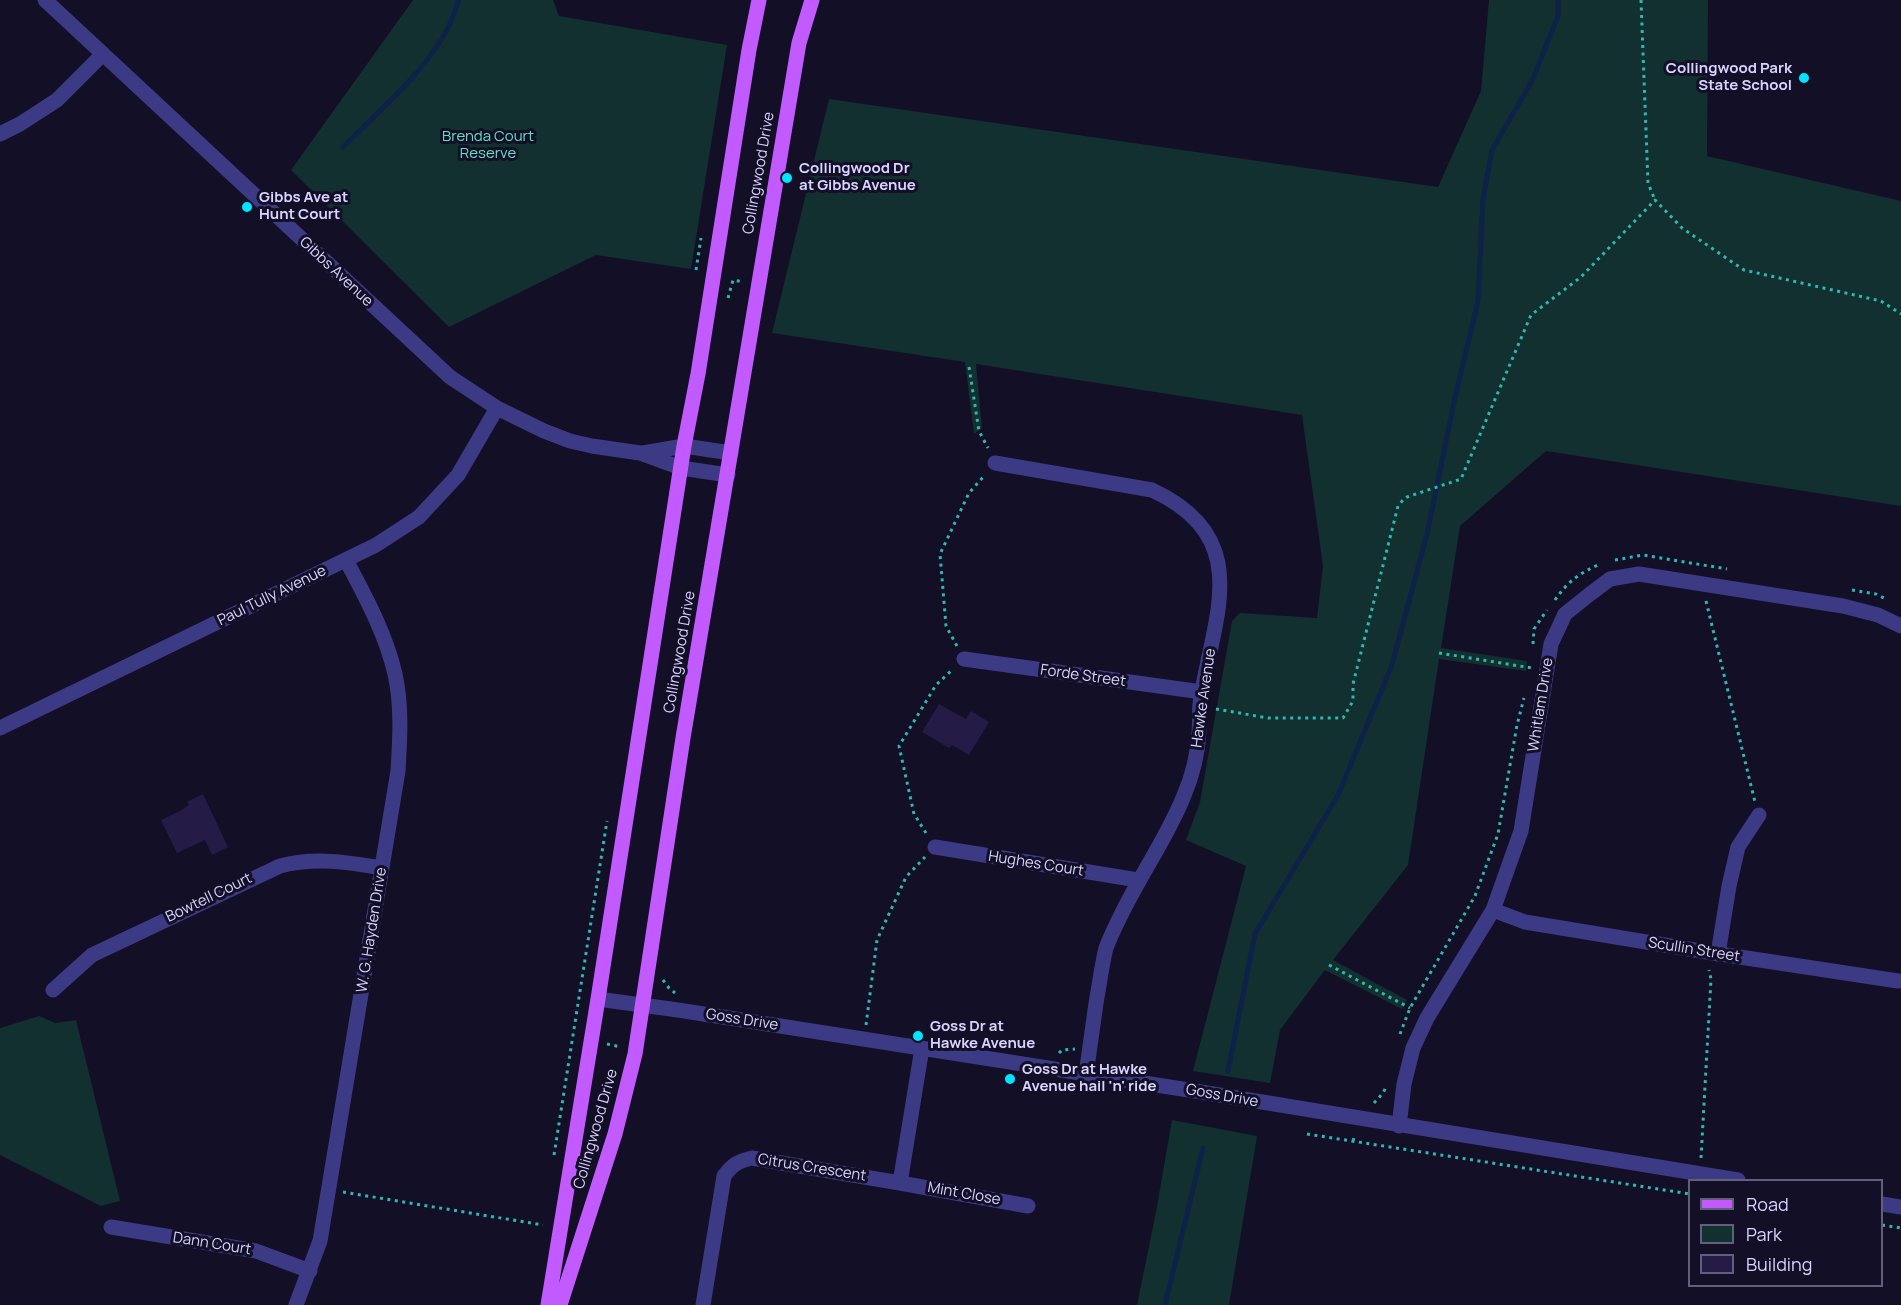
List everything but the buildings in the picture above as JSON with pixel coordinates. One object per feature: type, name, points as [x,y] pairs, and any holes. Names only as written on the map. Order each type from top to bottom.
[{"type":"main road","name":"Collingwood Drive","points":[[548,1305],[684,446],[759,0]]},
{"type":"main road","name":"Collingwood Drive","points":[[560,1305],[623,1105],[643,1005],[683,738],[758,285],[799,43],[812,0]]},
{"type":"street","name":"Gibbs Avenue","points":[[45,0],[450,378],[497,408],[570,441],[640,453],[681,468],[728,475]]},
{"type":"street","points":[[0,134],[57,100],[103,54]]},
{"type":"street","name":"Paul Tully Avenue","points":[[0,728],[346,560],[419,517],[458,475],[497,408]]},
{"type":"street","name":"Gibbs Avenue","points":[[640,453],[684,446],[732,453]]},
{"type":"street","name":"Hawke Avenue","points":[[995,463],[1152,490],[1168,497],[1187,510],[1206,532],[1220,571],[1220,599],[1201,699],[1193,771],[1168,830],[1138,880],[1107,946],[1086,1074]]},
{"type":"street","name":"W. G. Hayden Drive","points":[[296,1305],[320,1241],[398,771],[400,736],[396,676],[390,652],[346,560]]},
{"type":"street","name":"Whitlam Drive","points":[[1399,1126],[1404,1084],[1413,1048],[1427,1018],[1493,910],[1521,831],[1551,644],[1565,614],[1610,579],[1639,574],[1843,606],[1878,615],[1901,626]]},
{"type":"street","name":"Forde Street","points":[[964,659],[1201,699]]},
{"type":"street","points":[[1712,953],[1738,847],[1759,815]]},
{"type":"street","name":"Hughes Court","points":[[934,847],[1138,880]]},
{"type":"street","name":"Bowtell Court","points":[[53,990],[92,954],[280,866],[300,861],[327,860],[382,868]]},
{"type":"street","name":"Scullin Street","points":[[1493,910],[1525,922],[1898,981]]},
{"type":"street","name":"Goss Drive","points":[[598,999],[865,1031],[922,1048],[1731,1179]]},
{"type":"street","points":[[900,1183],[922,1048]]},
{"type":"street","name":"Citrus Crescent","points":[[703,1305],[724,1176],[731,1166],[752,1158],[900,1183]]},
{"type":"street","name":"Mint Close","points":[[900,1183],[1028,1206]]},
{"type":"street","points":[[1883,1203],[1901,1207]]},
{"type":"street","name":"Dann Court","points":[[111,1227],[256,1251],[310,1271]]},
{"type":"path","points":[[1641,0],[1648,183],[1655,200],[1682,228],[1744,270],[1881,301],[1901,314]]},
{"type":"path","points":[[1201,699],[1268,718],[1343,718],[1353,701],[1353,684],[1398,506],[1407,497],[1461,479],[1531,315],[1581,277],[1655,200]]},
{"type":"path","points":[[711,296],[728,298],[733,280],[758,285]]},
{"type":"path","points":[[865,1031],[877,940],[906,877],[934,847],[914,814],[899,746],[936,685],[964,659],[946,626],[940,554],[969,493],[995,463],[979,430],[969,367]]},
{"type":"path","points":[[1609,561],[1643,555],[1736,571]]},
{"type":"path","points":[[1532,648],[1534,628],[1563,588],[1581,572],[1601,563]]},
{"type":"path","points":[[1702,584],[1749,782],[1759,815]]},
{"type":"path","points":[[1842,588],[1876,594],[1892,602]]},
{"type":"path","points":[[1439,653],[1546,671]]},
{"type":"path","points":[[1531,658],[1531,668]]},
{"type":"path","points":[[1396,1044],[1410,1008],[1476,896],[1498,834],[1524,697]]},
{"type":"path","points":[[554,1155],[589,933],[608,936]]},
{"type":"path","points":[[1698,1174],[1702,1151],[1712,953]]},
{"type":"path","points":[[1329,965],[1427,1018]]},
{"type":"path","points":[[661,977],[678,995]]},
{"type":"path","points":[[865,1031],[874,1026]]},
{"type":"path","points":[[602,1043],[622,1047]]},
{"type":"path","points":[[1056,1055],[1062,1050],[1089,1050]]},
{"type":"path","points":[[1353,1141],[1367,1103],[1374,1103],[1387,1084]]},
{"type":"path","points":[[1307,1134],[1688,1194]]},
{"type":"path","points":[[329,1191],[351,1192],[543,1225]]},
{"type":"path","points":[[1883,1225],[1901,1228]]},
{"type":"green space","name":"Brenda Court Reserve","points":[[413,0],[553,0],[559,16],[727,45],[691,269],[596,255],[449,327],[291,170]]},
{"type":"green space","points":[[1489,0],[1708,0],[1707,156],[1901,201],[1901,506],[1546,451],[1460,526],[1441,648],[1527,661],[1526,671],[1439,659],[1408,865],[1333,960],[1407,1000],[1402,1009],[1325,970],[1280,1030],[1270,1083],[1193,1071],[1246,866],[1186,840],[1200,802],[1232,621],[1240,613],[1317,618],[1323,566],[1302,415],[976,364],[982,428],[974,434],[965,362],[772,333],[829,99],[1438,187],[1481,91]]},
{"type":"green space","points":[[39,1016],[55,1023],[76,1020],[120,1201],[101,1206],[0,1155],[0,1028]]},
{"type":"green space","points":[[1172,1120],[1257,1136],[1229,1305],[1137,1305]]},
{"type":"waterway","points":[[343,147],[401,90],[428,59],[449,26],[459,0]]},
{"type":"waterway","points":[[1228,1071],[1255,934],[1338,795],[1392,665],[1427,534],[1454,402],[1478,301],[1483,199],[1492,150],[1532,81],[1558,16],[1558,0]]},
{"type":"waterway","points":[[1165,1305],[1203,1148]]},
{"type":"place","name":"Collingwood Park State School","points":[[1804,78]]},
{"type":"place","name":"Collingwood Dr at Gibbs Avenue","points":[[787,178]]},
{"type":"place","name":"Gibbs Ave at Hunt Court","points":[[247,207]]},
{"type":"place","name":"Goss Dr at Hawke Avenue","points":[[918,1036]]},
{"type":"place","name":"Goss Dr at Hawke Avenue hail 'n' ride","points":[[1010,1079]]}]
